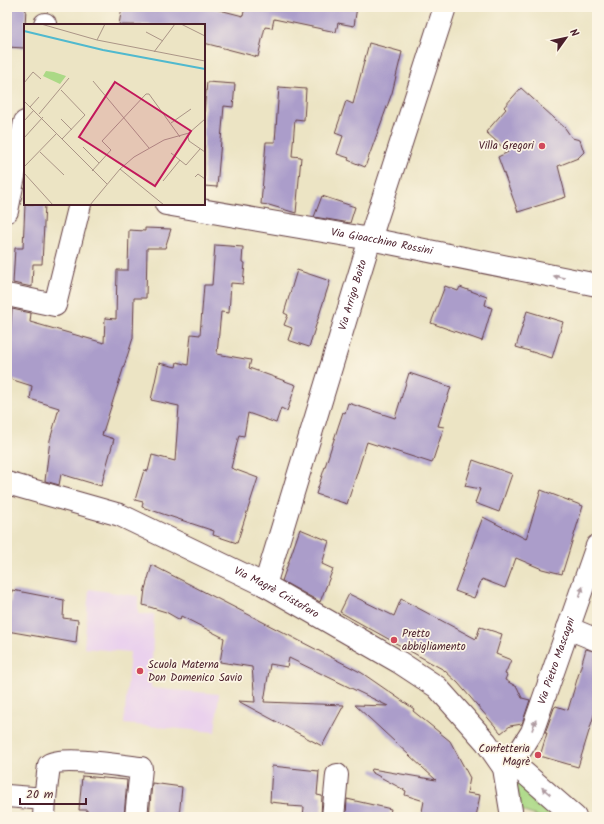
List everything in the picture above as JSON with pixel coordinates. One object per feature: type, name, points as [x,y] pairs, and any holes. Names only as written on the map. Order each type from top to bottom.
[{"type":"street","name":"Via Arrigo Boito","points":[[265,585],[370,239],[445,7]]},
{"type":"street","points":[[7,211],[24,127]]},
{"type":"street","points":[[7,295],[55,305],[80,205]]},
{"type":"street","name":"Via Gioacchino Rossini","points":[[172,205],[370,239],[597,285]]},
{"type":"street","name":"Via Magrè Cristoforo","points":[[7,483],[120,515],[265,585],[399,662],[438,687],[486,742],[504,768]]},
{"type":"street","name":"Via Pietro Mascagni","points":[[504,768],[520,751],[532,732],[597,546]]},
{"type":"street","points":[[568,628],[597,640]]},
{"type":"street","points":[[7,796],[44,808],[49,765],[53,762],[67,761],[141,768],[136,817]]},
{"type":"street","points":[[512,817],[504,768],[521,770],[575,817]]},
{"type":"street","points":[[333,817],[337,775]]},
{"type":"shaded area","name":"Scuola Materna Don Domenico Savio","points":[[89,589],[138,596],[138,614],[154,614],[151,688],[219,694],[215,732],[124,724],[130,652],[84,648]]},
{"type":"green space","points":[[515,778],[563,817],[539,817],[522,811]]},
{"type":"building","points":[[7,7],[26,7],[24,48],[7,47]]},
{"type":"building","points":[[122,7],[208,7],[243,16],[245,7],[357,7],[354,26],[338,23],[336,32],[274,19],[272,28],[265,27],[258,57],[205,43],[205,24],[119,24]]},
{"type":"building","points":[[369,43],[402,52],[392,93],[365,167],[348,160],[349,158],[337,154],[343,136],[335,133],[346,101],[353,104]]},
{"type":"building","points":[[207,82],[235,84],[233,107],[224,106],[217,187],[205,186],[205,103]]},
{"type":"building","points":[[279,87],[306,89],[304,120],[295,119],[292,156],[301,157],[296,213],[261,204],[266,142],[275,142]]},
{"type":"building","name":"Villa Gregori","points":[[521,88],[565,128],[572,138],[580,140],[584,152],[578,158],[558,166],[566,197],[518,212],[498,157],[508,152],[486,132],[506,109],[504,107]]},
{"type":"building","points":[[322,196],[355,207],[350,223],[314,217]]},
{"type":"building","points":[[25,205],[45,205],[42,264],[33,264],[32,287],[13,283],[15,248],[23,248]]},
{"type":"building","points":[[145,228],[171,229],[165,248],[147,248],[146,298],[134,298],[133,338],[102,435],[114,439],[101,486],[61,474],[59,485],[45,481],[50,440],[59,408],[30,399],[32,386],[7,378],[7,336],[10,337],[12,309],[31,313],[30,322],[104,343],[105,318],[116,319],[117,270],[128,270],[129,230],[145,231]]},
{"type":"building","points":[[215,245],[243,247],[242,262],[245,263],[243,284],[231,283],[229,313],[221,312],[217,354],[251,360],[249,368],[296,385],[287,411],[281,408],[276,423],[248,413],[244,436],[239,435],[231,468],[258,478],[237,543],[213,535],[214,531],[142,507],[143,502],[135,500],[144,470],[148,471],[152,455],[175,461],[179,406],[151,400],[159,363],[176,367],[177,362],[188,365],[191,334],[200,335],[204,285],[212,285]]},
{"type":"building","points":[[297,270],[330,281],[309,347],[288,340],[292,328],[284,325],[288,315],[284,313]]},
{"type":"building","points":[[445,286],[458,291],[460,287],[487,297],[485,305],[492,308],[482,341],[431,323]]},
{"type":"building","points":[[527,311],[563,322],[552,358],[516,347]]},
{"type":"building","points":[[409,373],[451,387],[438,426],[444,427],[432,463],[367,442],[347,504],[316,494],[343,412],[345,413],[348,403],[395,418]]},
{"type":"building","points":[[473,460],[512,474],[499,512],[475,503],[480,489],[465,486]]},
{"type":"building","points":[[541,490],[583,506],[562,574],[542,569],[516,558],[505,588],[482,579],[474,598],[455,591],[483,517],[526,539]]},
{"type":"building","points":[[300,529],[329,541],[322,564],[333,569],[320,602],[282,581]]},
{"type":"building","points":[[152,565],[362,673],[414,709],[413,711],[450,741],[470,778],[467,793],[480,795],[476,817],[421,817],[424,801],[405,795],[406,791],[371,772],[372,769],[436,780],[355,705],[388,706],[289,658],[287,667],[270,664],[264,702],[344,705],[322,746],[238,701],[255,702],[252,667],[220,662],[224,638],[181,616],[180,620],[166,612],[143,605],[145,589]]},
{"type":"building","points":[[12,590],[64,600],[63,618],[78,620],[76,643],[7,631]]},
{"type":"building","points":[[349,594],[394,616],[401,599],[476,639],[480,627],[502,634],[496,654],[511,660],[505,674],[507,675],[505,680],[517,687],[522,698],[530,700],[522,724],[510,726],[501,733],[458,683],[444,670],[340,612]]},
{"type":"building","points":[[586,649],[597,652],[597,705],[578,767],[540,756],[547,733],[545,733],[554,708],[556,706],[568,710]]},
{"type":"building","points":[[272,766],[319,771],[317,795],[322,796],[321,817],[303,817],[304,807],[288,806],[289,804],[270,802]]},
{"type":"building","points":[[82,776],[127,780],[124,817],[96,817],[87,815],[87,810],[79,810]]},
{"type":"building","points":[[152,783],[182,787],[179,817],[149,817]]},
{"type":"building","points":[[347,799],[391,809],[389,817],[346,815]]},
{"type":"place","name":"Villa Gregori","points":[[542,146]]},
{"type":"place","name":"Pretto abbigliamento","points":[[394,640]]},
{"type":"place","name":"Scuola Materna Don Domenico Savio","points":[[140,671]]},
{"type":"place","name":"Confetteria Magrè","points":[[538,755]]}]
